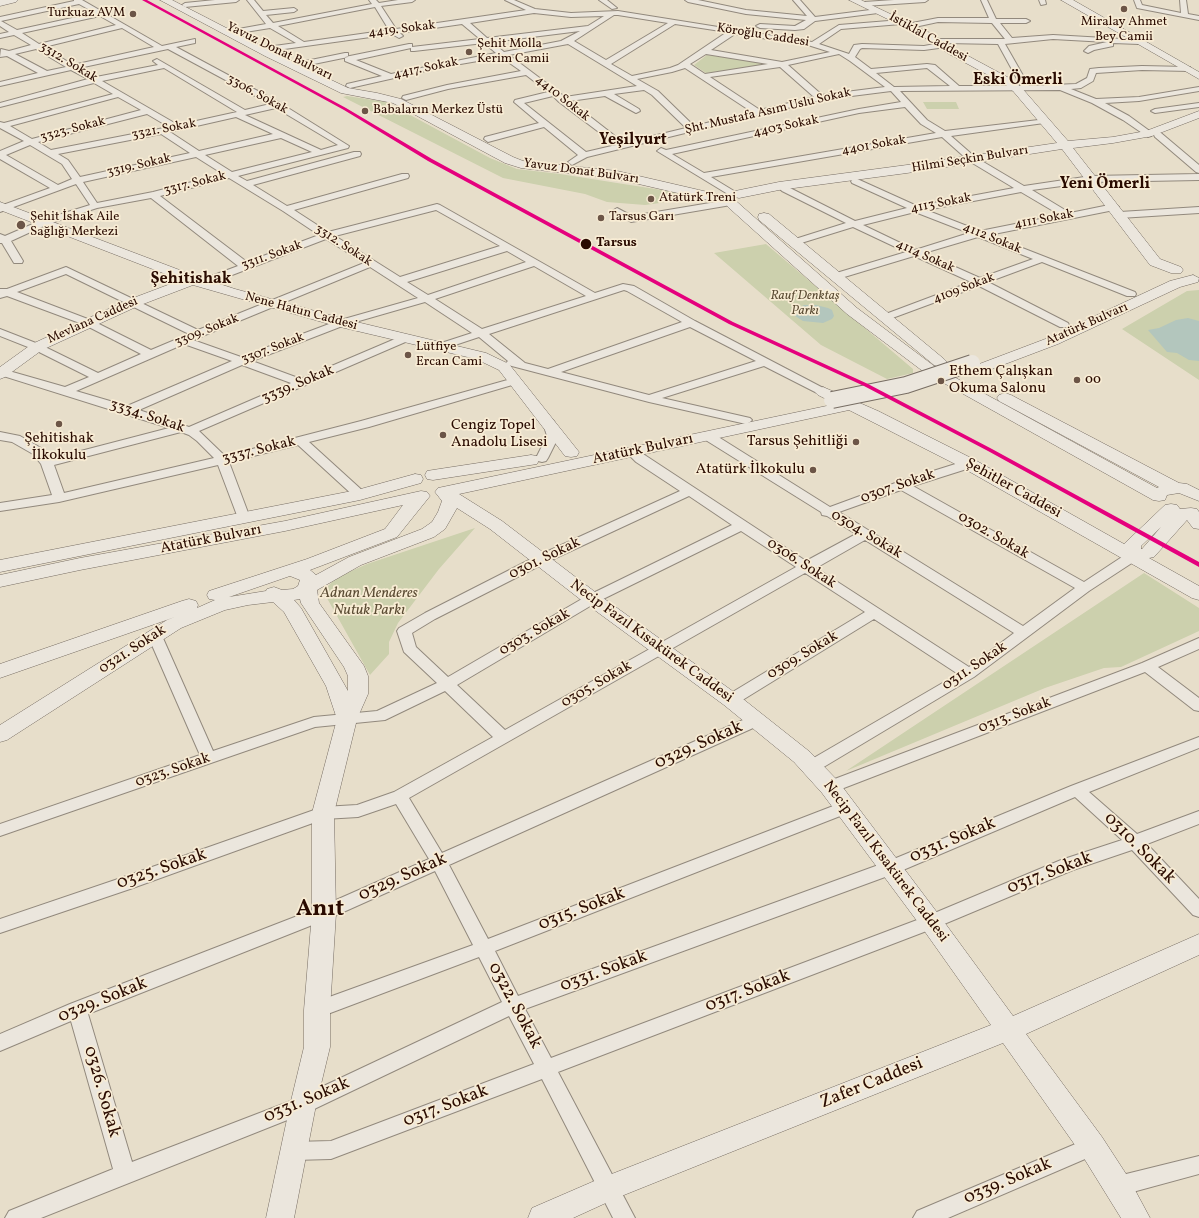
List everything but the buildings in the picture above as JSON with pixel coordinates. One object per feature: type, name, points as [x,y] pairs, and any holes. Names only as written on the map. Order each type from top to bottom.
[{"type":"street","points":[[0,3],[13,0]]},
{"type":"street","name":"Yavuz Donat Bulvarı","points":[[165,0],[269,54],[344,90],[397,101],[509,160],[521,164],[617,175],[731,198]]},
{"type":"street","name":"Yavuz Donat Bulvarı","points":[[175,0],[270,49],[350,86],[406,98],[521,157],[572,162],[664,178],[731,198]]},
{"type":"street","points":[[185,5],[236,0]]},
{"type":"street","points":[[250,0],[271,25],[302,44]]},
{"type":"street","points":[[236,32],[375,2],[412,0]]},
{"type":"street","name":"Köroğlu Caddesi","points":[[508,0],[534,11],[571,15],[614,11],[814,44],[840,52],[870,71],[894,90],[924,122],[944,134],[976,161],[1069,216]]},
{"type":"street","points":[[603,1],[619,0]]},
{"type":"street","points":[[688,0],[746,12],[813,19],[878,11]]},
{"type":"street","points":[[796,0],[813,19]]},
{"type":"street","points":[[859,2],[925,0]]},
{"type":"street","points":[[984,0],[996,13],[1016,14]]},
{"type":"street","points":[[1066,0],[1199,76]]},
{"type":"street","points":[[1075,0],[1158,47],[1199,68]]},
{"type":"street","points":[[1135,0],[1139,7],[1199,18]]},
{"type":"street","points":[[1183,0],[1185,16]]},
{"type":"street","points":[[0,18],[79,1],[159,47]]},
{"type":"street","points":[[603,1],[614,11]]},
{"type":"street","points":[[375,2],[394,32],[411,48],[443,65]]},
{"type":"street","name":"İstiklal Caddesi","points":[[859,2],[905,24],[1022,89],[1044,121],[1117,211],[1155,262],[1189,271]]},
{"type":"street","points":[[554,7],[614,11],[648,11],[750,25],[795,28],[801,27],[813,19]]},
{"type":"street","points":[[262,13],[294,10]]},
{"type":"street","points":[[594,14],[604,10]]},
{"type":"street","name":"4419. Sokak","points":[[270,49],[534,11]]},
{"type":"street","name":"4417. Sokak","points":[[350,86],[571,39],[614,11]]},
{"type":"street","points":[[994,21],[996,13]]},
{"type":"street","points":[[0,36],[101,14]]},
{"type":"street","points":[[814,44],[839,27],[884,23],[905,24],[938,20],[1026,21]]},
{"type":"street","points":[[994,21],[1010,40]]},
{"type":"street","name":"4410 Sokak","points":[[464,22],[502,54],[623,146]]},
{"type":"street","points":[[607,63],[674,22]]},
{"type":"street","name":"3312. Sokak","points":[[0,23],[71,67],[177,128]]},
{"type":"street","points":[[850,57],[857,47],[872,40],[884,23]]},
{"type":"street","points":[[4,54],[37,45],[123,26]]},
{"type":"street","name":"4419. Sokak","points":[[390,77],[348,59],[411,48],[590,28]]},
{"type":"street","points":[[560,31],[568,32],[574,35],[571,39],[655,93],[692,129]]},
{"type":"street","points":[[632,78],[672,70],[685,64],[734,31]]},
{"type":"street","points":[[872,40],[924,48],[940,43],[1000,42],[1028,38],[1053,37],[1139,42]]},
{"type":"street","points":[[1088,51],[1092,48],[1110,44],[1110,40]]},
{"type":"street","points":[[0,84],[143,52],[159,47],[192,41]]},
{"type":"street","points":[[1000,42],[1022,89]]},
{"type":"street","name":"3306. Sokak","points":[[169,46],[277,105],[345,146]]},
{"type":"street","points":[[0,48],[4,54],[44,73]]},
{"type":"street","points":[[704,51],[782,64],[820,98]]},
{"type":"street","points":[[143,52],[242,114],[319,152]]},
{"type":"street","points":[[704,76],[782,64],[840,52]]},
{"type":"street","points":[[304,64],[345,54]]},
{"type":"street","points":[[685,64],[760,113]]},
{"type":"street","points":[[0,105],[95,80],[165,66]]},
{"type":"street","points":[[870,71],[927,66],[932,67],[958,89]]},
{"type":"street","points":[[1061,88],[1078,86],[1090,79],[1093,71],[1099,70],[1142,68],[1187,69]]},
{"type":"street","points":[[406,98],[447,87],[527,72]]},
{"type":"street","points":[[562,100],[645,87]]},
{"type":"street","points":[[1061,88],[1095,101],[1126,118],[1186,158],[1199,170]]},
{"type":"street","name":"Şht. Mustafa Asım Uslu Sokak","points":[[572,162],[584,155],[820,98],[851,93],[894,90],[1061,88]]},
{"type":"street","points":[[1095,101],[1140,99],[1199,89]]},
{"type":"street","points":[[510,93],[518,102],[584,155]]},
{"type":"street","points":[[518,102],[553,93]]},
{"type":"street","points":[[606,93],[636,111]]},
{"type":"street","points":[[1,125],[120,94]]},
{"type":"street","name":"4403 Sokak","points":[[665,153],[859,111],[907,104]]},
{"type":"street","name":"3321. Sokak","points":[[51,153],[163,131],[277,105]]},
{"type":"street","points":[[1155,111],[1199,105]]},
{"type":"street","name":"3323. Sokak","points":[[0,154],[30,142],[148,111]]},
{"type":"street","name":"Hilmi Seçkin Bulvarı","points":[[1153,135],[1199,114]]},
{"type":"street","name":"4401 Sokak","points":[[704,176],[944,134],[1044,121]]},
{"type":"street","name":"Hilmi Seçkin Bulvarı","points":[[731,198],[855,181],[1066,147],[1113,145],[1180,129],[1199,121]]},
{"type":"street","points":[[488,139],[545,124]]},
{"type":"street","points":[[1,125],[65,162],[95,206]]},
{"type":"street","name":"3312. Sokak","points":[[163,131],[230,176],[247,184],[426,300],[480,333],[521,365]]},
{"type":"street","name":"3319. Sokak","points":[[1,208],[78,180],[282,134]]},
{"type":"street","points":[[646,141],[704,176],[731,198],[852,311],[936,367],[1068,447],[1159,496],[1160,501],[1192,511]]},
{"type":"street","name":"3317. Sokak","points":[[2,239],[45,222],[95,206],[153,195],[345,146]]},
{"type":"street","points":[[0,154],[57,188]]},
{"type":"street","points":[[247,184],[357,154]]},
{"type":"street","points":[[1186,158],[1199,158]]},
{"type":"street","name":"Hilmi Seçkin Bulvarı","points":[[731,198],[779,186],[976,161]]},
{"type":"street","points":[[286,209],[405,176]]},
{"type":"street","name":"4113 Sokak","points":[[794,242],[854,224],[916,209],[1023,189],[1091,179],[1199,177]]},
{"type":"street","name":"4112 Sokak","points":[[855,181],[916,209],[1131,294]]},
{"type":"street","name":"4114 Sokak","points":[[786,190],[1064,325]]},
{"type":"street","points":[[153,195],[245,266]]},
{"type":"street","points":[[731,198],[631,219],[617,211],[731,198],[794,242],[887,317],[936,367],[1175,488],[1187,490],[1192,511]]},
{"type":"street","name":"3311. Sokak","points":[[197,281],[245,266],[327,236],[437,207],[508,247]]},
{"type":"street","name":"Nene Hatun Caddesi","points":[[1,208],[45,222],[197,281],[272,305],[439,347],[481,356],[504,367],[571,452]]},
{"type":"street","name":"4111 Sokak","points":[[837,276],[978,234],[1069,216],[1117,211],[1199,210]]},
{"type":"street","points":[[2,239],[18,261]]},
{"type":"street","points":[[398,281],[508,247],[594,296]]},
{"type":"street","name":"4109 Sokak","points":[[887,317],[1041,259]]},
{"type":"street","name":"3307. Sokak","points":[[128,410],[242,361],[341,323],[426,300],[535,262]]},
{"type":"street","name":"3309. Sokak","points":[[66,391],[198,334],[370,264]]},
{"type":"street","points":[[3,292],[66,270],[198,334]]},
{"type":"street","name":"Atatürk Bulvarı","points":[[975,366],[1131,294],[1189,271]]},
{"type":"street","name":"Atatürk Bulvarı","points":[[975,366],[1053,341],[1175,284],[1189,271]]},
{"type":"street","name":"Mevlana Caddesi","points":[[1,373],[37,347],[133,303],[197,281]]},
{"type":"street","points":[[439,347],[618,288],[630,288],[833,400]]},
{"type":"street","points":[[3,292],[89,323],[151,355]]},
{"type":"street","points":[[548,373],[691,323]]},
{"type":"street","points":[[0,332],[37,347],[98,377]]},
{"type":"street","name":"3339. Sokak","points":[[47,463],[185,430],[302,383],[406,338]]},
{"type":"street","points":[[184,340],[302,383]]},
{"type":"street","points":[[481,356],[649,399],[746,420]]},
{"type":"street","points":[[649,399],[764,362]]},
{"type":"street","points":[[275,586],[284,596],[297,594],[354,561],[428,533],[439,525],[447,512],[451,500],[439,483],[515,462],[746,420],[833,400],[913,391],[975,366]]},
{"type":"street","name":"3334. Sokak","points":[[1,373],[128,410],[185,430],[201,438],[222,460],[244,518]]},
{"type":"street","name":"3337. Sokak","points":[[0,507],[59,498],[222,460],[515,381]]},
{"type":"street","name":"Atatürk Bulvarı","points":[[0,566],[360,495],[420,477],[439,483],[516,475],[633,453],[708,436],[833,400]]},
{"type":"street","name":"Şehitler Caddesi","points":[[833,400],[872,414],[970,464],[1199,594]]},
{"type":"street","points":[[542,458],[553,436],[549,423]]},
{"type":"street","points":[[0,436],[16,439],[37,451],[47,463],[59,498]]},
{"type":"street","name":"0304. Sokak","points":[[708,436],[1024,633]]},
{"type":"street","points":[[300,440],[360,495]]},
{"type":"street","name":"0306. Sokak","points":[[633,453],[969,674]]},
{"type":"street","name":"0307. Sokak","points":[[828,512],[902,485],[970,464]]},
{"type":"street","points":[[291,571],[391,534],[407,511],[421,496],[416,495],[410,489],[412,482],[415,479]]},
{"type":"street","name":"Atatürk Bulvarı","points":[[0,581],[80,564],[285,526],[421,496],[434,496],[439,483]]},
{"type":"street","name":"Necip Fazıl Kısakürek Caddesi","points":[[439,483],[592,599],[731,700],[811,767],[830,787],[847,807],[890,868],[931,922],[1092,1146],[1118,1186],[1136,1218]]},
{"type":"street","name":"0302. Sokak","points":[[902,485],[1084,588]]},
{"type":"street","points":[[1159,496],[1164,490],[1175,488]]},
{"type":"street","name":"0301. Sokak","points":[[446,685],[410,649],[404,631],[430,616],[540,560],[690,491]]},
{"type":"street","points":[[1132,556],[1148,553],[1192,511]]},
{"type":"street","name":"0303. Sokak","points":[[347,719],[380,716],[446,685],[592,599],[742,525]]},
{"type":"street","name":"0305. Sokak","points":[[322,813],[358,812],[400,796],[865,534]]},
{"type":"street","name":"0311. Sokak","points":[[811,767],[969,674],[1084,588],[1132,556]]},
{"type":"street","points":[[0,671],[275,586],[284,572],[291,571],[297,571],[307,576],[309,579],[307,587],[310,603],[354,666],[358,676],[358,694],[347,719],[322,813],[324,913],[317,1010],[316,1047],[280,1218]]},
{"type":"street","points":[[275,586],[292,608],[332,679],[347,719]]},
{"type":"street","name":"0321. Sokak","points":[[0,735],[174,624],[220,605],[275,586]]},
{"type":"street","name":"0309. Sokak","points":[[731,700],[874,612]]},
{"type":"street","points":[[155,636],[209,760]]},
{"type":"street","name":"0313. Sokak","points":[[830,787],[1147,666],[1199,643]]},
{"type":"street","points":[[1147,666],[1199,706]]},
{"type":"street","points":[[446,685],[504,738]]},
{"type":"street","name":"0323. Sokak","points":[[0,830],[209,760],[314,722],[347,719]]},
{"type":"street","name":"0329. Sokak","points":[[0,1043],[77,1010],[324,913],[756,720]]},
{"type":"street","name":"0331. Sokak","points":[[16,1218],[303,1105],[514,1006],[890,868],[1077,790],[1199,742]]},
{"type":"street","name":"0310. Sokak","points":[[1077,790],[1135,842],[1199,910]]},
{"type":"street","name":"0322. Sokak","points":[[400,796],[439,862],[624,1218]]},
{"type":"street","name":"0315. Sokak","points":[[317,1010],[484,948],[847,807]]},
{"type":"street","name":"0325. Sokak","points":[[0,926],[124,884],[322,813]]},
{"type":"street","name":"0317. Sokak","points":[[294,1151],[331,1150],[931,922],[1067,865],[1135,842],[1199,817]]},
{"type":"street","name":"Zafer Caddesi","points":[[542,1218],[609,1188],[1008,1030],[1199,944]]},
{"type":"street","name":"0326. Sokak","points":[[77,1010],[125,1174]]},
{"type":"street","name":"0339. Sokak","points":[[924,1218],[1092,1146]]},
{"type":"street","points":[[1118,1186],[1199,1165]]},
{"type":"green space","points":[[707,55],[770,64],[706,73],[694,65]]},
{"type":"green space","points":[[347,96],[386,102],[490,158],[517,169],[560,174],[687,194],[690,197],[689,199],[645,205],[607,202],[585,194],[503,178],[343,97]]},
{"type":"green space","points":[[923,102],[956,102],[959,109],[927,109]]},
{"type":"green space","name":"Rauf Denktaş Parkı","points":[[766,244],[913,369],[913,373],[887,379],[821,345],[714,253]]},
{"type":"green space","points":[[1199,290],[1199,380],[1122,329],[1187,291]]},
{"type":"green space","name":"Adnan Menderes Nutuk Parkı","points":[[475,528],[439,569],[398,623],[389,642],[389,654],[370,675],[323,591],[336,578],[367,564]]},
{"type":"green space","points":[[1144,573],[1199,608],[1199,631],[1121,667],[1104,668],[1045,688],[846,771]]},
{"type":"shaded area","points":[[804,305],[816,305],[828,308],[832,310],[834,316],[832,319],[823,323],[803,321],[795,316],[794,313]]},
{"type":"shaded area","points":[[1188,318],[1199,321],[1199,361],[1189,360],[1177,353],[1167,352],[1148,330],[1159,328],[1176,320]]},
{"type":"transit line","points":[[144,0],[345,109],[430,160],[731,323],[866,385],[990,450],[1199,565]]},
{"type":"place","name":"Miralay Ahmet Bey Camii","points":[[1124,9]]},
{"type":"place","name":"Turkuaz AVM","points":[[133,14]]},
{"type":"place","name":"Şehit Molla Kerim Camii","points":[[469,52]]},
{"type":"place","name":"Babaların Merkez Üstü","points":[[365,111]]},
{"type":"place","name":"Atatürk Treni","points":[[651,199]]},
{"type":"place","name":"Tarsus Garı","points":[[601,218]]},
{"type":"place","name":"Şehit İshak Aile Sağlığı Merkezi","points":[[21,225]]},
{"type":"place","name":"Tarsus","points":[[586,244]]},
{"type":"place","name":"Lütfiye Ercan Cami","points":[[408,355]]},
{"type":"place","name":"oo","points":[[1077,380]]},
{"type":"place","name":"Ethem Çalışkan Okuma Salonu","points":[[941,381]]},
{"type":"place","name":"Şehitishak İlkokulu","points":[[59,424]]},
{"type":"place","name":"Cengiz Topel Anadolu Lisesi","points":[[443,435]]},
{"type":"place","name":"Tarsus Şehitliği","points":[[856,442]]},
{"type":"place","name":"Atatürk İlkokulu","points":[[813,470]]},
{"type":"district","name":"Eski Ömerli","points":[[1018,81]]},
{"type":"district","name":"Yeşilyurt","points":[[633,141]]},
{"type":"district","name":"Yeni Ömerli","points":[[1105,185]]},
{"type":"district","name":"Şehitishak","points":[[191,280]]},
{"type":"district","name":"Anıt","points":[[320,911]]}]
